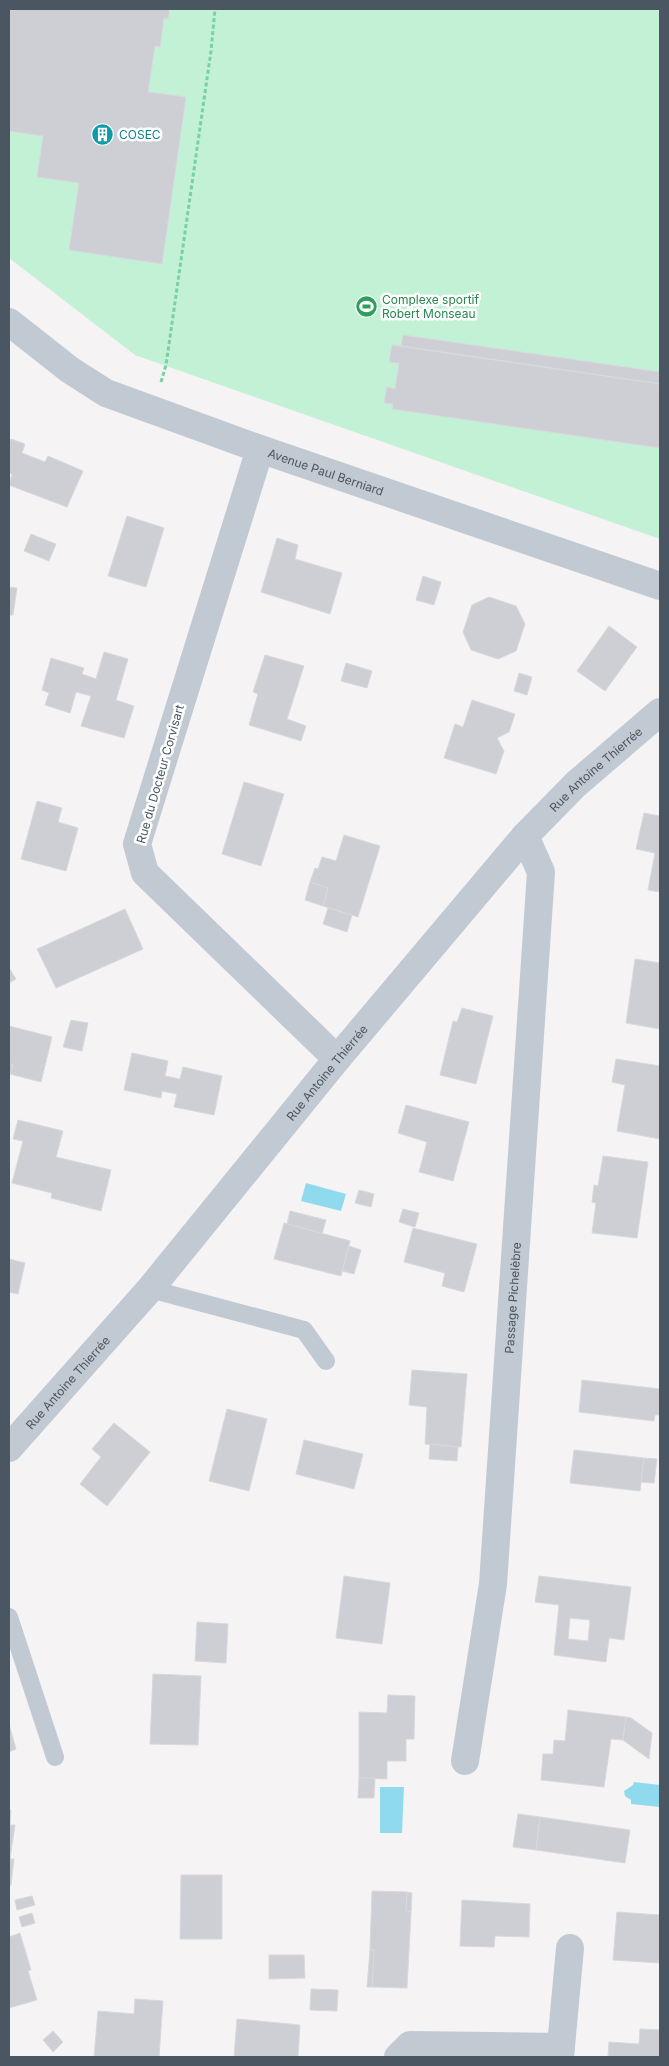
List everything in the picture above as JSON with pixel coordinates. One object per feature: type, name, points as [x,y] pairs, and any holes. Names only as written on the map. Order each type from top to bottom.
[{"type":"street","name":"Avenue Paul Berniard","points":[[9,322],[70,370],[99,388],[153,411],[660,586]]},
{"type":"street","name":"Rue du Docteur Corvisart","points":[[260,448],[138,844],[145,873],[338,1059]]},
{"type":"street","name":"Rue Antoine Thierrée","points":[[9,1448],[150,1289],[338,1059],[525,836],[576,784],[660,712]]},
{"type":"street","name":"Passage Pichelèbre","points":[[465,1761],[493,1584],[541,872],[525,836]]},
{"type":"street","points":[[398,2057],[410,2045],[560,2052],[570,1948]]},
{"type":"lane","points":[[150,1289],[304,1330],[326,1362]]},
{"type":"lane","points":[[9,1618],[55,1757]]},
{"type":"path","points":[[153,411],[166,365],[211,52],[215,9]]},
{"type":"green space","name":"Complexe sportif Robert Monseau","points":[[9,9],[660,9],[660,539],[135,355],[9,258]]},
{"type":"water","points":[[306,1183],[346,1194],[341,1211],[301,1201]]},
{"type":"water","points":[[634,1782],[660,1785],[660,1807],[631,1804],[631,1800],[625,1796],[624,1791],[633,1785]]},
{"type":"water","points":[[380,1787],[404,1787],[402,1833],[380,1833]]},
{"type":"building","name":"COSEC","points":[[9,9],[170,9],[168,19],[164,18],[160,47],[155,46],[148,92],[186,97],[162,264],[69,250],[79,183],[37,177],[43,136],[9,131]]},
{"type":"building","points":[[403,335],[660,372],[660,384],[401,346]]},
{"type":"building","points":[[392,345],[660,384],[660,448],[392,409],[393,404],[384,403],[387,387],[395,389],[399,363],[389,362]]},
{"type":"building","points":[[11,439],[25,444],[22,453],[45,462],[48,456],[83,471],[67,507],[9,485],[12,474],[9,473],[9,444]]},
{"type":"building","points":[[127,516],[164,528],[146,587],[108,576]]},
{"type":"building","points":[[31,534],[56,544],[49,561],[24,551]]},
{"type":"building","points":[[277,538],[298,545],[295,559],[342,573],[330,614],[261,592]]},
{"type":"building","points":[[423,576],[441,582],[434,605],[416,600]]},
{"type":"building","points":[[9,587],[17,588],[13,615],[9,615]]},
{"type":"building","points":[[489,597],[516,606],[525,624],[516,651],[498,659],[471,650],[463,632],[472,605]]},
{"type":"building","points":[[609,626],[637,647],[605,691],[577,671]]},
{"type":"building","points":[[104,652],[128,659],[116,700],[134,706],[124,738],[81,726],[91,696],[76,692],[70,713],[45,705],[49,693],[42,690],[51,658],[84,668],[82,674],[96,679]]},
{"type":"building","points":[[265,655],[304,666],[287,719],[306,726],[301,741],[249,725],[258,694],[253,692]]},
{"type":"building","points":[[346,663],[372,671],[367,688],[341,681]]},
{"type":"building","points":[[519,673],[532,677],[527,695],[514,691]]},
{"type":"building","points":[[472,700],[515,714],[509,732],[497,738],[504,751],[496,774],[444,758],[455,724],[463,727]]},
{"type":"building","points":[[244,782],[284,794],[261,866],[222,854]]},
{"type":"building","points":[[37,801],[62,808],[58,822],[78,828],[66,871],[21,859]]},
{"type":"building","points":[[644,813],[660,816],[660,892],[648,890],[655,853],[636,849]]},
{"type":"building","points":[[344,835],[380,846],[358,917],[323,906],[328,888],[310,882],[315,868],[318,869],[322,857],[336,861]]},
{"type":"building","points":[[310,882],[328,888],[323,906],[305,900]]},
{"type":"building","points":[[328,908],[352,915],[347,932],[323,924]]},
{"type":"building","points":[[125,909],[143,949],[56,988],[37,949]]},
{"type":"building","points":[[635,959],[660,963],[660,1029],[626,1023]]},
{"type":"building","points":[[9,968],[16,979],[9,983]]},
{"type":"building","points":[[462,1008],[493,1016],[476,1084],[440,1075],[453,1021],[457,1022]]},
{"type":"building","points":[[71,1020],[88,1023],[82,1051],[63,1047]]},
{"type":"building","points":[[9,1026],[52,1037],[41,1082],[10,1074],[13,1065],[9,1064]]},
{"type":"building","points":[[132,1053],[168,1061],[165,1076],[180,1079],[183,1067],[222,1076],[214,1115],[174,1107],[177,1094],[162,1091],[161,1098],[124,1090]]},
{"type":"building","points":[[616,1059],[660,1066],[660,1139],[617,1131],[625,1085],[612,1082]]},
{"type":"building","points":[[9,1064],[13,1065],[10,1074],[9,1074]]},
{"type":"building","points":[[406,1105],[469,1122],[453,1181],[419,1172],[427,1142],[398,1133]]},
{"type":"building","points":[[18,1120],[63,1131],[56,1157],[111,1170],[101,1211],[51,1198],[52,1193],[12,1183],[23,1141],[13,1139]]},
{"type":"building","points":[[603,1156],[648,1162],[637,1238],[592,1233],[596,1203],[592,1202],[594,1185],[598,1186]]},
{"type":"building","points":[[359,1190],[374,1194],[371,1207],[355,1203]]},
{"type":"building","points":[[403,1209],[419,1213],[415,1227],[399,1222]]},
{"type":"building","points":[[290,1211],[326,1220],[322,1234],[287,1224]]},
{"type":"building","points":[[284,1223],[350,1241],[341,1276],[274,1259]]},
{"type":"building","points":[[413,1228],[477,1244],[464,1292],[442,1286],[445,1273],[404,1262]]},
{"type":"building","points":[[349,1246],[361,1250],[354,1274],[342,1271]]},
{"type":"building","points":[[9,1259],[25,1263],[18,1294],[9,1292]]},
{"type":"building","points":[[412,1370],[467,1374],[461,1447],[425,1444],[427,1407],[409,1405]]},
{"type":"building","points":[[582,1380],[660,1389],[660,1415],[655,1415],[654,1421],[579,1412]]},
{"type":"building","points":[[227,1409],[267,1419],[249,1491],[209,1481]]},
{"type":"building","points":[[114,1423],[150,1452],[107,1506],[80,1484],[101,1457],[92,1449]]},
{"type":"building","points":[[304,1440],[363,1454],[354,1489],[296,1474]]},
{"type":"building","points":[[430,1444],[458,1447],[457,1461],[429,1459]]},
{"type":"building","points":[[574,1450],[644,1458],[640,1491],[570,1483]]},
{"type":"building","points":[[644,1458],[657,1459],[654,1483],[641,1482]]},
{"type":"building","points":[[344,1576],[390,1583],[382,1644],[336,1638]]},
{"type":"building","points":[[539,1576],[631,1587],[624,1640],[609,1638],[606,1662],[554,1655],[559,1605],[535,1602]],"holes":[[[570,1618],[590,1620],[588,1641],[568,1639]]]},
{"type":"building","points":[[197,1622],[228,1624],[226,1663],[195,1661]]},
{"type":"building","points":[[153,1674],[201,1676],[198,1745],[150,1744]]},
{"type":"building","points":[[388,1695],[415,1696],[414,1739],[406,1739],[406,1761],[387,1761],[387,1779],[359,1778],[359,1712],[387,1713]]},
{"type":"building","points":[[568,1710],[626,1717],[623,1740],[611,1739],[604,1787],[541,1780],[543,1754],[553,1754],[554,1740],[565,1741]]},
{"type":"building","points":[[626,1717],[631,1718],[652,1733],[649,1759],[623,1740]]},
{"type":"building","points":[[9,1724],[16,1749],[9,1752]]},
{"type":"building","points":[[359,1778],[375,1778],[374,1798],[358,1798]]},
{"type":"building","points":[[9,1810],[11,1810],[10,1825],[15,1825],[10,1859],[14,1859],[11,1885],[9,1885]]},
{"type":"building","points":[[518,1814],[540,1817],[536,1850],[513,1847]]},
{"type":"building","points":[[540,1817],[630,1830],[625,1863],[536,1850]]},
{"type":"building","points":[[181,1875],[222,1875],[222,1939],[180,1939]]},
{"type":"building","points":[[372,1891],[407,1892],[406,1911],[411,1912],[407,1988],[372,1987],[374,1950],[370,1950]]},
{"type":"building","points":[[407,1892],[412,1893],[411,1912],[406,1911]]},
{"type":"building","points":[[32,1896],[35,1905],[17,1910],[15,1900]]},
{"type":"building","points":[[462,1900],[530,1904],[529,1937],[495,1936],[494,1947],[460,1946]]},
{"type":"building","points":[[617,1912],[660,1915],[660,1963],[613,1960]]},
{"type":"building","points":[[32,1913],[35,1923],[22,1927],[19,1917]]},
{"type":"building","points":[[20,1933],[31,1970],[28,1971],[37,2000],[9,2008],[9,1937]]},
{"type":"building","points":[[370,1950],[374,1950],[372,1987],[367,1987]]},
{"type":"building","points":[[269,1955],[304,1955],[305,1978],[269,1979]]},
{"type":"building","points":[[311,1989],[338,1990],[337,2011],[310,2010]]},
{"type":"building","points":[[135,1999],[163,2001],[159,2057],[94,2057],[98,2011],[134,2014]]},
{"type":"building","points":[[237,2019],[300,2025],[298,2057],[234,2057]]},
{"type":"building","points":[[640,2029],[660,2030],[660,2057],[608,2057],[609,2042],[639,2044]]},
{"type":"building","points":[[53,2031],[63,2042],[53,2052],[43,2040]]},
{"type":"place","name":"COSEC","points":[[103,134]]},
{"type":"place","name":"Complexe sportif Robert Monseau","points":[[366,306]]}]
